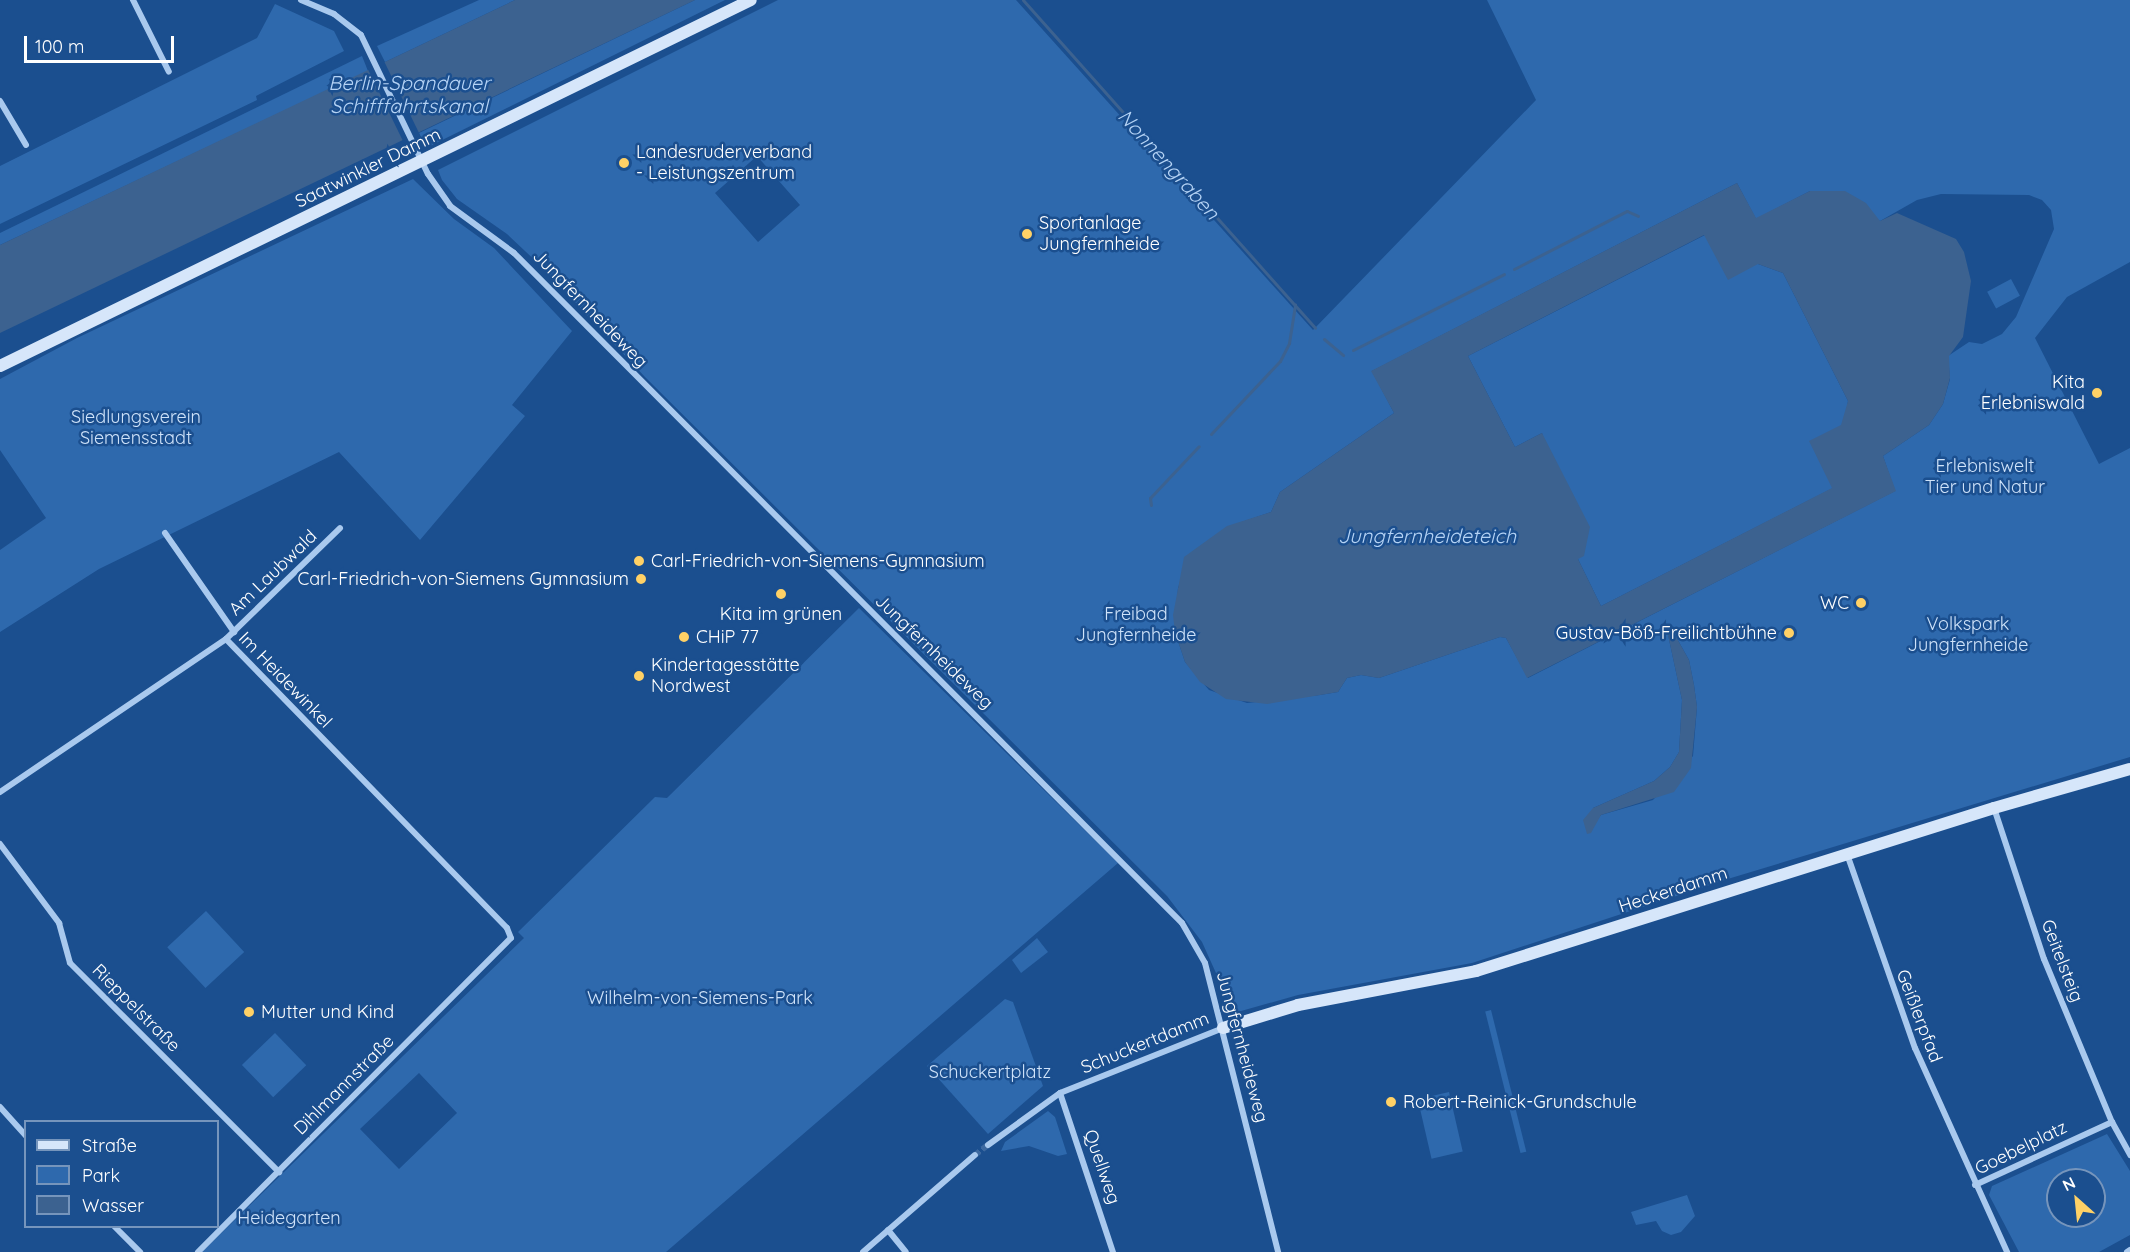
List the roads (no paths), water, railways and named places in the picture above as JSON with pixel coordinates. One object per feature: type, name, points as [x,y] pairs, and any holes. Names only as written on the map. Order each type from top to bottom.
[{"type":"street","points":[[133,0],[169,72]]},
{"type":"street","name":"Jungfernheideweg","points":[[301,0],[347,22],[369,51],[420,157],[450,206],[514,252],[824,566],[1162,901],[1197,946],[1223,1028],[1278,1252]]},
{"type":"street","name":"Saatwinkler Damm","points":[[0,366],[420,157],[751,0]]},
{"type":"street","points":[[0,101],[26,145]]},
{"type":"street","name":"Am Laubwald","points":[[226,639],[340,528]]},
{"type":"street","name":"Im Heidewinkel","points":[[165,533],[234,632]]},
{"type":"street","name":"Im Heidewinkel","points":[[0,792],[226,639],[507,928],[511,939]]},
{"type":"street","name":"Heckerdamm","points":[[1223,1028],[1309,1003],[1476,971],[1994,808],[2130,769]]},
{"type":"street","name":"Geitelsteig","points":[[1994,808],[2043,959],[2112,1122]]},
{"type":"street","name":"Rieppelstraße","points":[[0,844],[59,923],[70,963],[279,1172]]},
{"type":"street","name":"Geißlerpfad","points":[[1847,854],[1915,1048],[1975,1185]]},
{"type":"street","name":"Dihlmannstraße","points":[[198,1252],[511,939]]},
{"type":"street","name":"Schuckertdamm","points":[[988,1145],[1060,1093],[1223,1028]]},
{"type":"street","name":"Quellweg","points":[[1060,1093],[1113,1252]]},
{"type":"street","points":[[0,1107],[24,1134]]},
{"type":"street","points":[[2112,1122],[2130,1155]]},
{"type":"street","name":"Goebelplatz","points":[[2007,1252],[1975,1185],[2112,1122]]},
{"type":"street","points":[[863,1252],[975,1155]]},
{"type":"street","points":[[115,1228],[140,1252]]},
{"type":"street","points":[[888,1230],[906,1252]]},
{"type":"water","name":"Berlin-Spandauer Schifffahrtskanal","points":[[515,0],[695,0],[0,333],[0,245]]},
{"type":"water","name":"Jungfernheideteich","points":[[1737,183],[1756,218],[1810,191],[1845,191],[1866,203],[1880,221],[1897,213],[1956,239],[1964,252],[1971,281],[1963,337],[1949,356],[1950,378],[1943,404],[1929,425],[1883,456],[1896,491],[1527,678],[1506,638],[1500,637],[1379,678],[1361,675],[1347,678],[1338,692],[1267,704],[1226,699],[1200,682],[1185,662],[1175,632],[1173,615],[1184,557],[1227,526],[1271,512],[1280,492],[1394,413],[1371,371]],"holes":[[[1704,235],[1728,280],[1758,264],[1783,273],[1848,401],[1841,425],[1809,441],[1832,488],[1601,606],[1578,559],[1584,556],[1590,527],[1542,433],[1515,447],[1468,356]]]},
{"type":"water","points":[[1670,626],[1689,660],[1694,685],[1697,707],[1691,768],[1674,792],[1601,815],[1591,833],[1587,834],[1583,820],[1593,808],[1654,781],[1670,767],[1679,752],[1682,700],[1667,630]]},
{"type":"waterway","name":"Nonnengraben","points":[[1023,0],[1315,328]]},
{"type":"waterway","name":"Nonnengraben","points":[[1514,269],[1627,211],[1638,216]]},
{"type":"waterway","name":"Nonnengraben","points":[[1353,350],[1504,274]]},
{"type":"waterway","points":[[1211,434],[1280,361],[1289,343],[1295,304]]},
{"type":"waterway","name":"Nonnengraben","points":[[1324,339],[1343,355]]},
{"type":"waterway","points":[[1151,505],[1150,498],[1199,446]]},
{"type":"tunnel","points":[[975,1155],[988,1145]]},
{"type":"place","name":"Landesruderverband - Leistungszentrum","points":[[624,163]]},
{"type":"place","name":"Sportanlage Jungfernheide","points":[[1027,234]]},
{"type":"place","name":"Kita Erlebniswald","points":[[2097,393]]},
{"type":"place","name":"Carl-Friedrich-von-Siemens-Gymnasium","points":[[639,561]]},
{"type":"place","name":"Carl-Friedrich-von-Siemens Gymnasium","points":[[641,579]]},
{"type":"place","name":"Kita im grünen","points":[[781,594]]},
{"type":"place","name":"WC","points":[[1861,603]]},
{"type":"place","name":"Gustav-Böß-Freilichtbühne","points":[[1789,633]]},
{"type":"place","name":"CHiP 77","points":[[684,637]]},
{"type":"place","name":"Kindertagesstätte Nordwest","points":[[639,676]]},
{"type":"place","name":"Mutter und Kind","points":[[249,1012]]},
{"type":"place","name":"Robert-Reinick-Grundschule","points":[[1391,1102]]},
{"type":"park label","name":"Siedlungsverein Siemensstadt","points":[[136,428]]},
{"type":"park label","name":"Erlebniswelt Tier und Natur","points":[[1985,477]]},
{"type":"park label","name":"Freibad Jungfernheide","points":[[1136,625]]},
{"type":"park label","name":"Volkspark Jungfernheide","points":[[1968,635]]},
{"type":"park label","name":"Wilhelm-von-Siemens-Park","points":[[700,998]]},
{"type":"park label","name":"Schuckertplatz","points":[[990,1072]]},
{"type":"park label","name":"Heidegarten","points":[[289,1218]]}]
